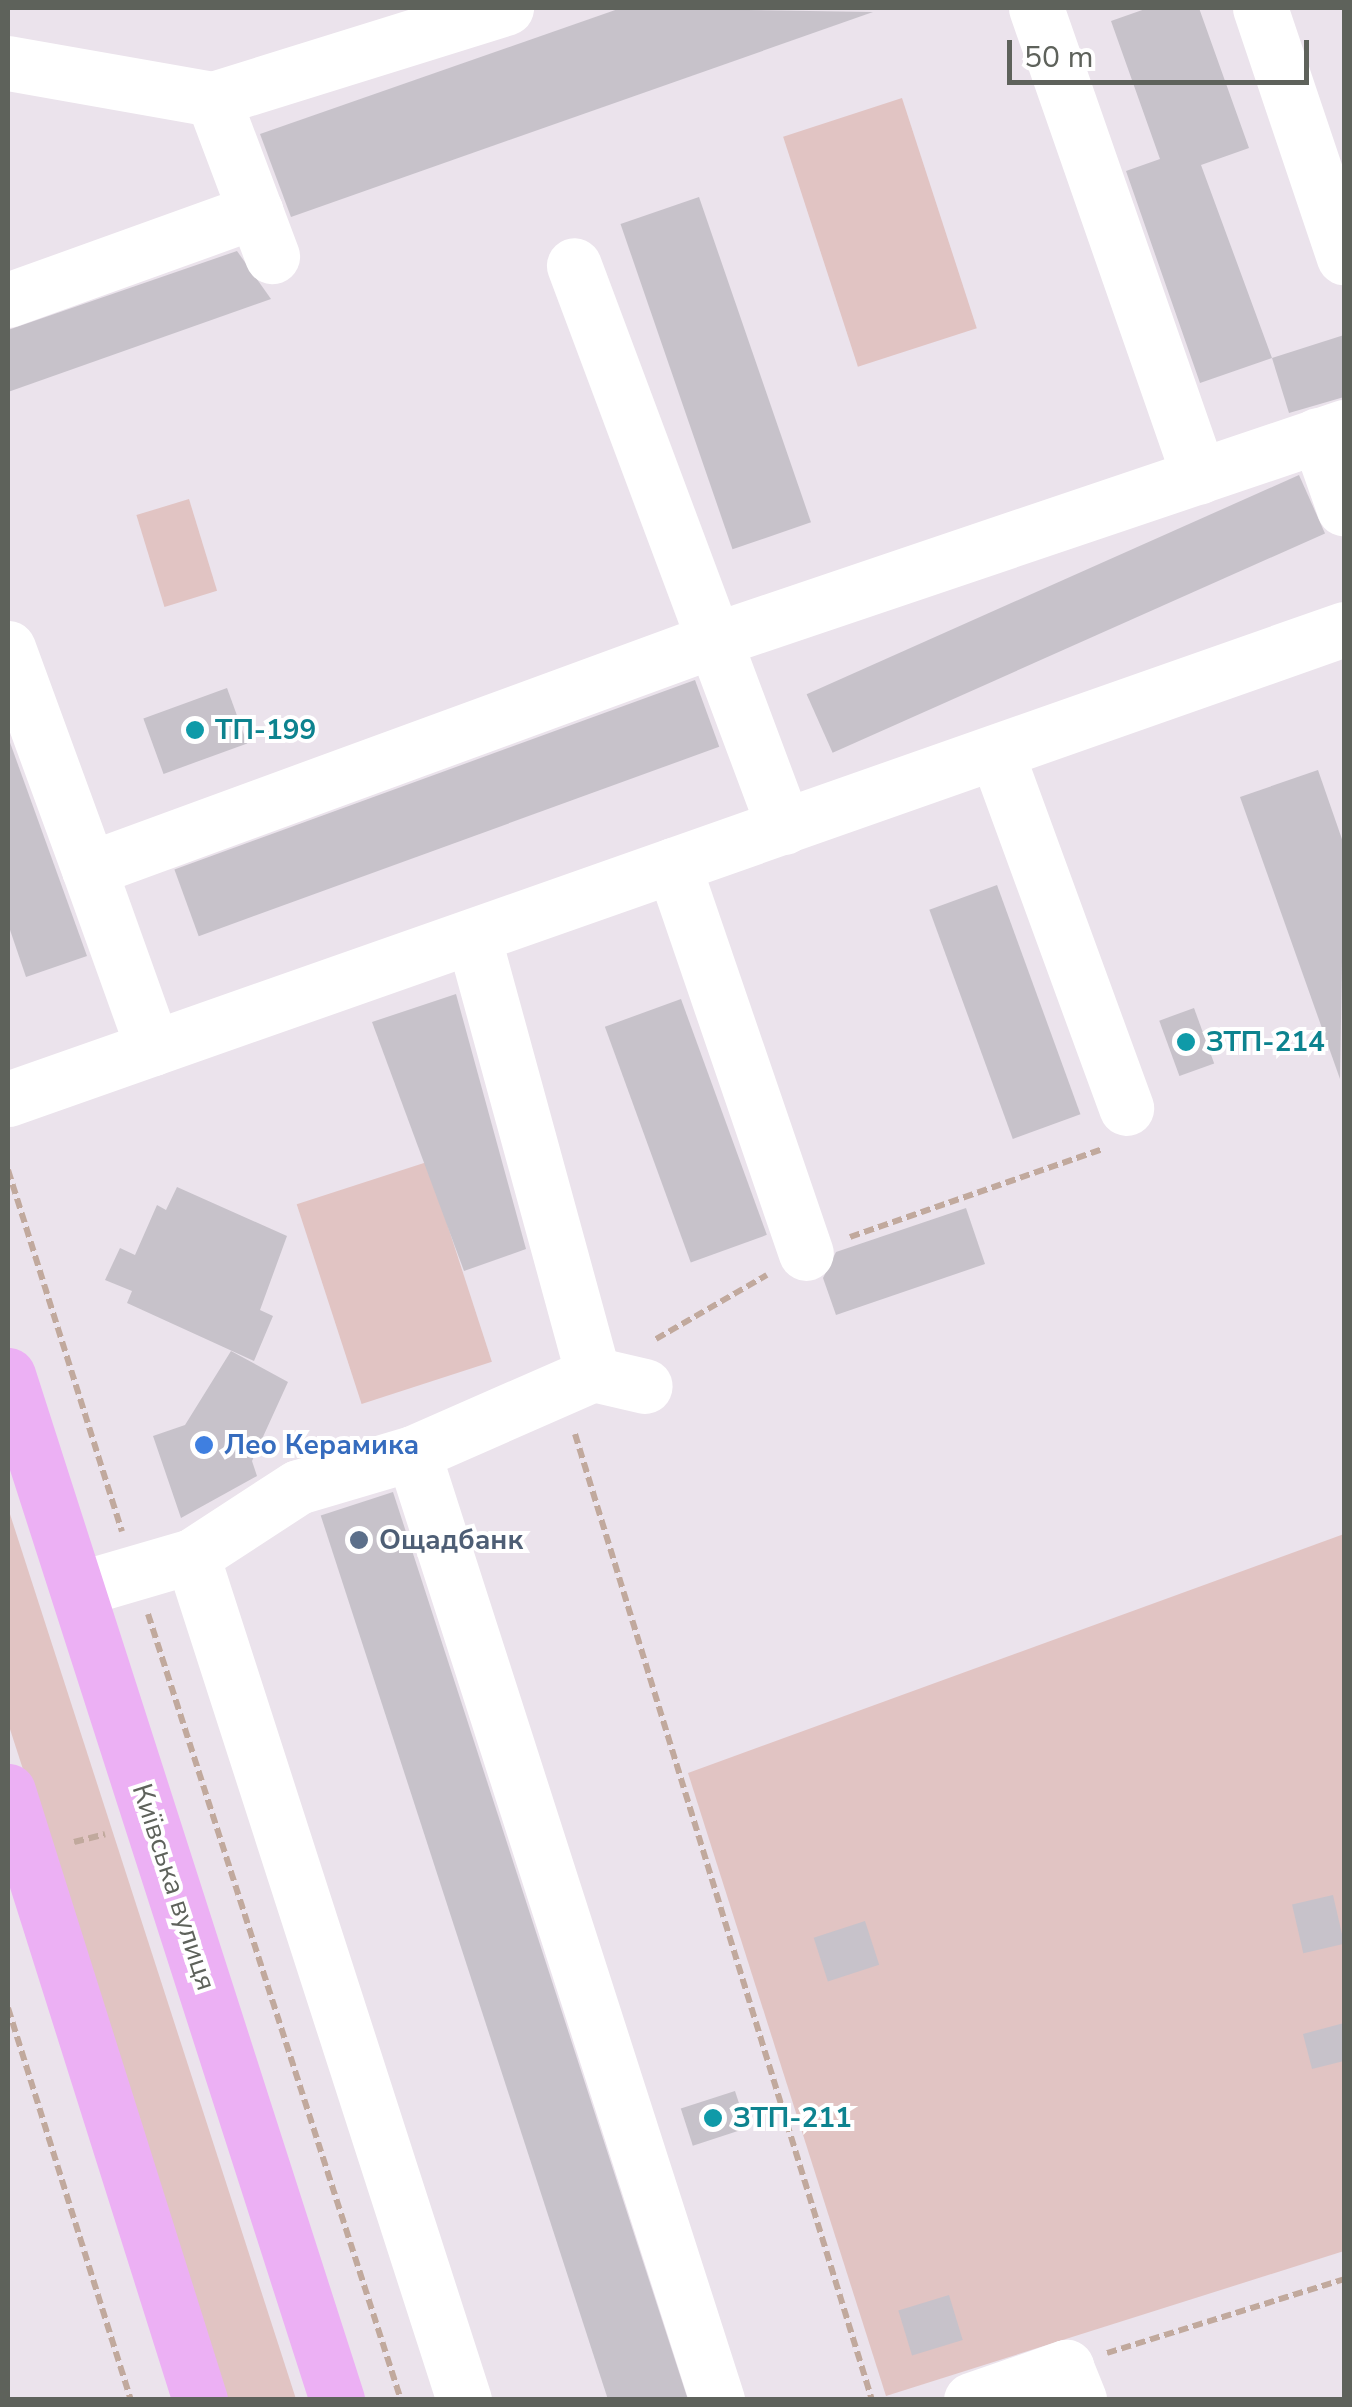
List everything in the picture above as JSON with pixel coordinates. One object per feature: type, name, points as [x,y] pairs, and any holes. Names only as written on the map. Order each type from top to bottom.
[{"type":"main road","name":"Київська вулиця","points":[[8,1375],[337,2400]]},
{"type":"main road","points":[[8,1791],[200,2400]]},
{"type":"lane","points":[[8,63],[212,99],[506,8]]},
{"type":"lane","points":[[1036,8],[1199,476]]},
{"type":"lane","points":[[1260,8],[1344,257]]},
{"type":"lane","points":[[8,300],[264,234],[212,99]]},
{"type":"lane","points":[[574,265],[784,826]]},
{"type":"lane","points":[[90,869],[714,640],[1331,431],[1344,509]]},
{"type":"lane","points":[[8,1099],[1344,629]]},
{"type":"lane","points":[[8,648],[153,1048]]},
{"type":"lane","points":[[996,752],[1120,1126]]},
{"type":"lane","points":[[673,866],[806,1253]]},
{"type":"lane","points":[[473,936],[594,1374]]},
{"type":"lane","points":[[79,1589],[192,1556],[298,1487],[414,1452],[594,1374],[646,1386]]},
{"type":"lane","points":[[414,1452],[716,2400]]},
{"type":"lane","points":[[192,1556],[464,2400]]},
{"type":"lane","points":[[971,2400],[1073,2384]]},
{"type":"path","points":[[872,2400],[571,1422],[594,1374],[806,1253],[1120,1126]]},
{"type":"path","points":[[8,1170],[400,2400]]},
{"type":"path","points":[[38,1882],[112,1832]]},
{"type":"path","points":[[8,2008],[131,2400]]},
{"type":"path","points":[[1073,2384],[1344,2279]]},
{"type":"shaded area","points":[[902,98],[977,328],[858,367],[783,137]]},
{"type":"shaded area","points":[[189,499],[217,591],[164,607],[136,515]]},
{"type":"shaded area","points":[[427,1162],[492,1362],[362,1404],[297,1204]]},
{"type":"shaded area","points":[[8,1508],[296,2399],[227,2399],[8,1723]]},
{"type":"shaded area","points":[[1344,1534],[1344,2251],[886,2396],[688,1773]]},
{"type":"building","points":[[621,8],[873,12],[291,217],[260,134]]},
{"type":"building","points":[[1148,8],[1199,8],[1249,148],[1201,165],[1272,358],[1200,383],[1126,171],[1160,159],[1111,21]]},
{"type":"building","points":[[699,197],[811,522],[733,549],[621,224]]},
{"type":"building","points":[[237,251],[271,299],[8,392],[8,330]]},
{"type":"building","points":[[1344,335],[1344,397],[1289,413],[1272,358]]},
{"type":"building","points":[[1299,475],[1325,533],[833,753],[807,694]]},
{"type":"building","points":[[695,680],[719,747],[199,936],[174,869]]},
{"type":"building","name":"ТП-199","points":[[227,688],[247,743],[164,774],[143,718]]},
{"type":"building","points":[[8,737],[87,956],[26,977],[8,924]]},
{"type":"building","points":[[1318,770],[1344,845],[1340,1079],[1240,797]]},
{"type":"building","points":[[997,885],[1080,1114],[1013,1139],[929,910]]},
{"type":"building","points":[[456,994],[526,1249],[464,1271],[372,1022]]},
{"type":"building","points":[[681,999],[767,1235],[691,1263],[605,1027]]},
{"type":"building","name":"ЗТП-214","points":[[1194,1008],[1214,1063],[1179,1076],[1159,1021]]},
{"type":"building","points":[[177,1187],[287,1236],[260,1310],[273,1316],[254,1361],[127,1303],[132,1291],[105,1280],[120,1248],[135,1255],[157,1205],[166,1210]]},
{"type":"building","points":[[966,1208],[985,1264],[836,1315],[823,1278],[836,1252]]},
{"type":"building","points":[[231,1351],[288,1382],[252,1461],[257,1476],[181,1518],[153,1436],[185,1425]]},
{"type":"building","points":[[393,1492],[687,2398],[608,2400],[321,1515]]},
{"type":"building","points":[[1333,1895],[1344,1944],[1303,1953],[1292,1904]]},
{"type":"building","points":[[865,1921],[879,1965],[828,1981],[814,1938]]},
{"type":"building","points":[[1344,2023],[1344,2061],[1312,2069],[1303,2034]]},
{"type":"building","name":"ЗТП-211","points":[[735,2091],[747,2128],[693,2146],[681,2109]]},
{"type":"building","points":[[949,2295],[963,2340],[912,2355],[898,2310]]},
{"type":"place","name":"ТП-199","points":[[195,730]]},
{"type":"place","name":"ЗТП-214","points":[[1186,1042]]},
{"type":"place","name":"Лео Керамика","points":[[204,1445]]},
{"type":"place","name":"Ощадбанк","points":[[359,1540]]},
{"type":"place","name":"ЗТП-211","points":[[713,2118]]}]
